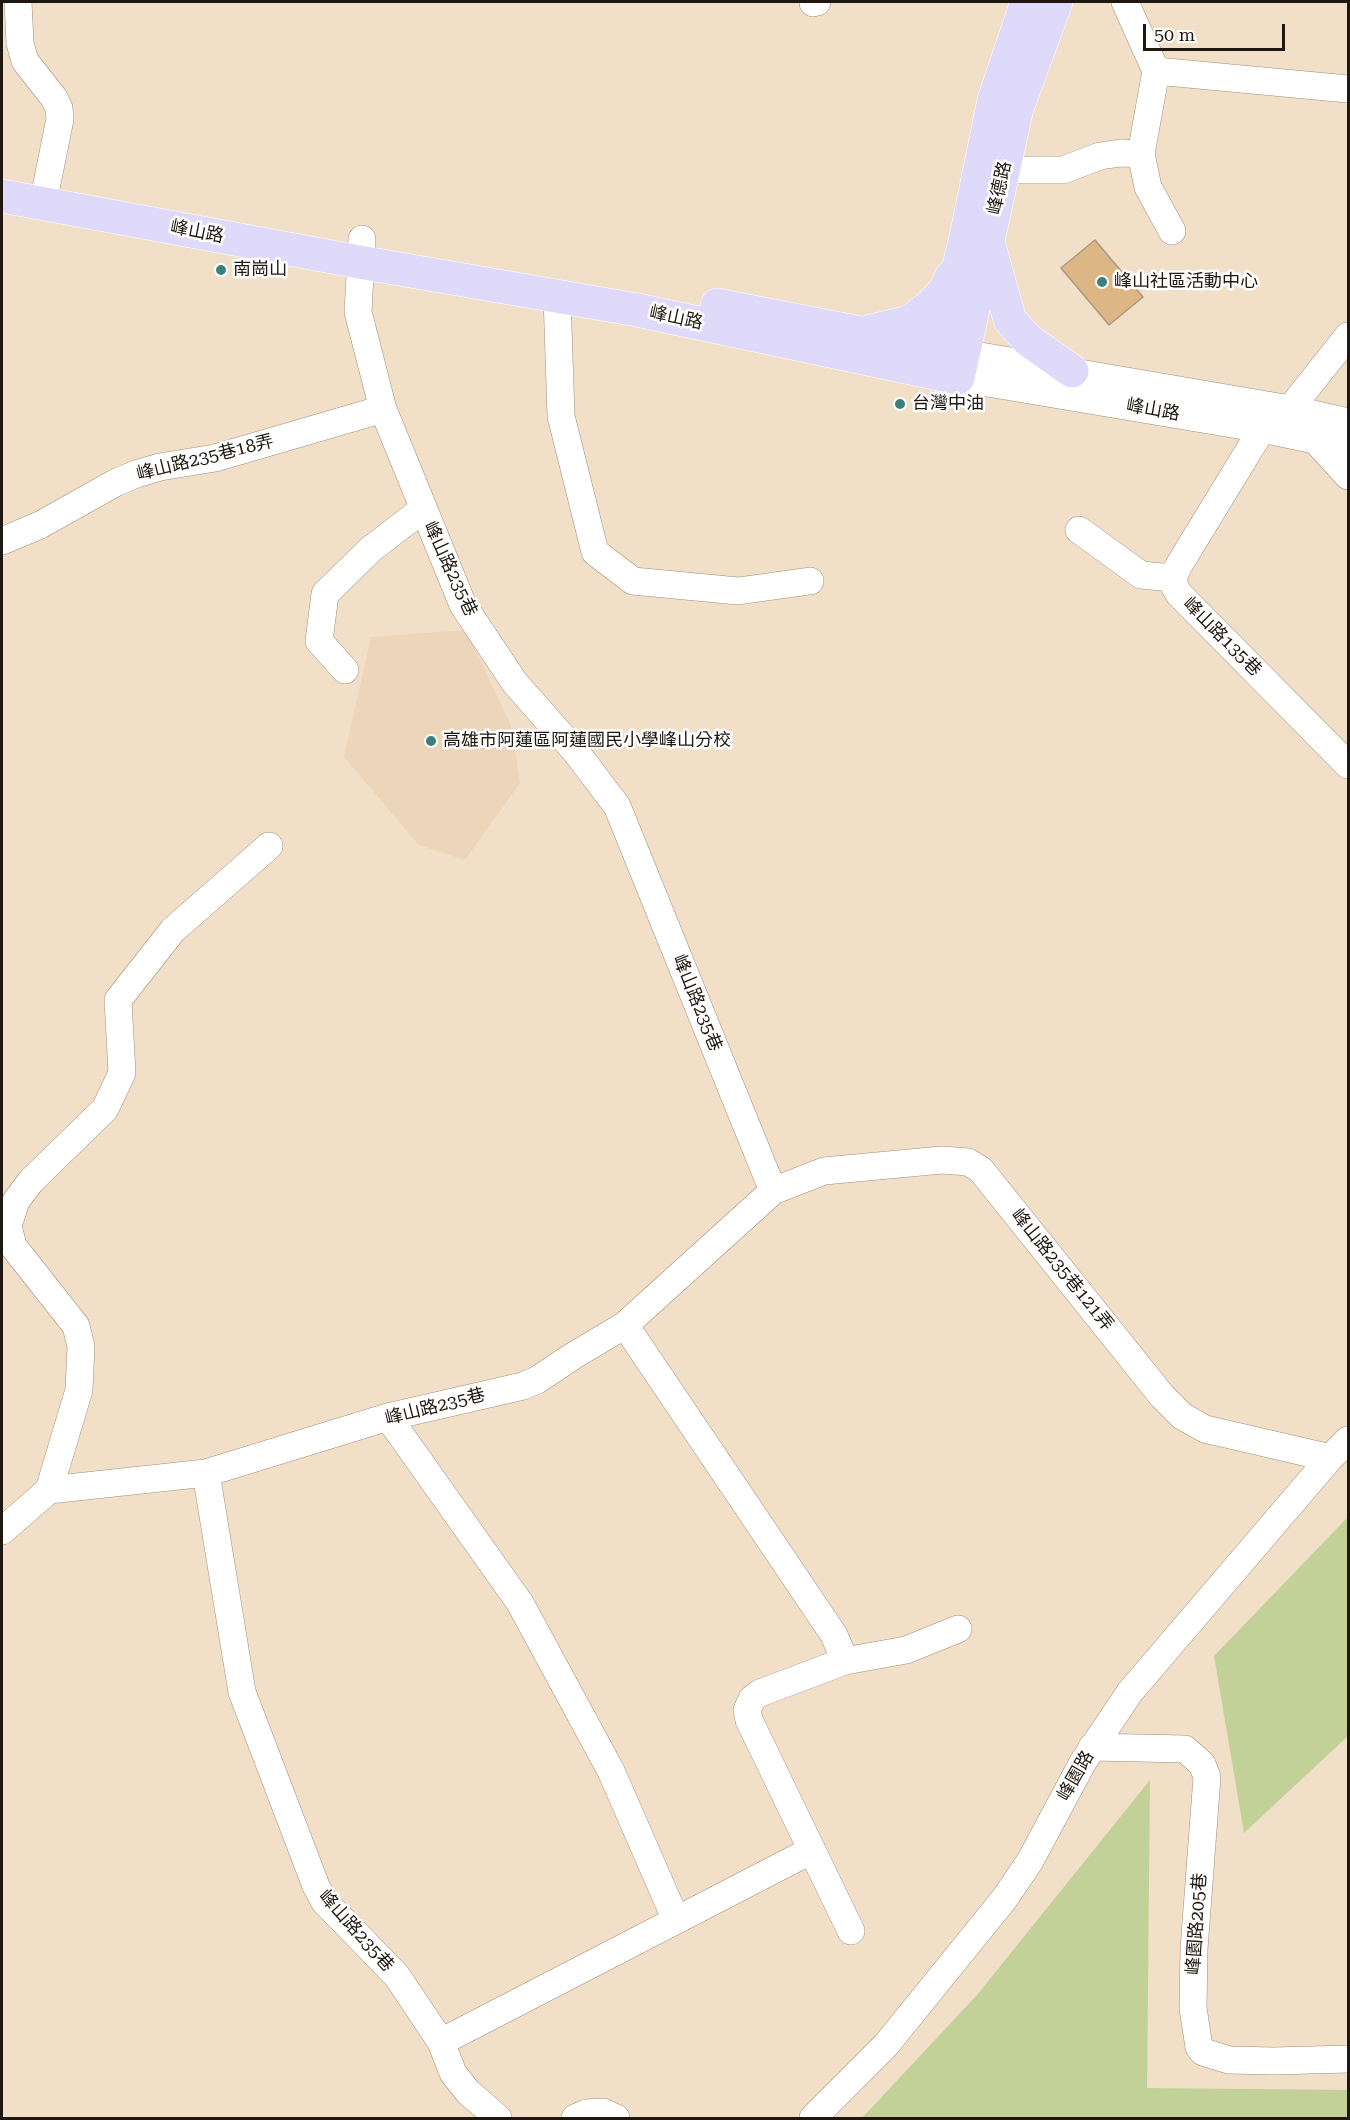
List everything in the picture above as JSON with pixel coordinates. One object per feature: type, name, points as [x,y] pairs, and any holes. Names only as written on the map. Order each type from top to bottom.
[{"type":"main road","name":"峰德路","points":[[977,243],[994,100],[1027,2]]},
{"type":"main road","name":"峰德路","points":[[948,363],[977,243],[1003,170],[1017,108],[1056,2]]},
{"type":"main road","name":"峰山路","points":[[2,174],[45,193],[360,251],[864,333],[948,363]]},
{"type":"main road","name":"峰山路","points":[[2,196],[45,193]]},
{"type":"main road","points":[[864,333],[909,322],[929,307],[946,289],[977,243]]},
{"type":"main road","points":[[977,243],[1010,320],[1028,340],[1072,371]]},
{"type":"main road","name":"峰山路","points":[[360,251],[557,296],[948,363]]},
{"type":"street","points":[[18,2],[20,42],[25,61],[59,108],[60,120],[45,193]]},
{"type":"street","points":[[1125,2],[1156,71],[1141,154],[1148,187],[1172,231]]},
{"type":"street","points":[[1156,71],[1348,89]]},
{"type":"street","points":[[1003,170],[1062,170],[1100,156],[1121,153],[1141,154]]},
{"type":"street","name":"峰山路235巷","points":[[49,1490],[206,1473],[388,1417],[523,1386],[537,1380],[625,1325],[773,1191],[617,806],[576,752],[515,682],[463,605],[422,510],[383,409],[358,312],[360,251]]},
{"type":"street","points":[[557,296],[561,416],[595,552],[633,581],[738,591],[810,581]]},
{"type":"street","points":[[1290,409],[1348,336]]},
{"type":"street","name":"峰山路","points":[[948,363],[1072,371],[1290,409],[1348,447]]},
{"type":"street","name":"峰山路","points":[[948,363],[1262,429],[1316,428],[1348,422]]},
{"type":"street","name":"峰山路235巷18弄","points":[[2,541],[40,525],[115,483],[136,474],[160,467],[215,458],[383,409]]},
{"type":"street","points":[[1316,428],[1348,476]]},
{"type":"street","name":"峰山路135巷","points":[[1262,429],[1173,578],[1179,594],[1348,765]]},
{"type":"street","points":[[345,670],[320,641],[325,594],[371,549],[422,510]]},
{"type":"street","points":[[1078,530],[1141,575],[1173,578]]},
{"type":"street","points":[[2,1531],[49,1490],[79,1389],[81,1346],[76,1326],[13,1246],[8,1226],[16,1201],[31,1181],[105,1110],[122,1073],[118,999],[173,930],[269,846]]},
{"type":"street","name":"峰山路235巷121弄","points":[[773,1191],[824,1171],[942,1160],[968,1162],[981,1170],[1162,1396],[1182,1416],[1205,1429],[1339,1449]]},
{"type":"street","points":[[625,1325],[834,1635],[845,1661]]},
{"type":"street","points":[[388,1417],[520,1603],[611,1772],[676,1920]]},
{"type":"street","name":"峰園路","points":[[813,2118],[886,2045],[1005,1898],[1030,1861],[1083,1762],[1130,1692],[1339,1449]]},
{"type":"street","name":"峰山路235巷","points":[[206,1473],[242,1692],[316,1886],[324,1901],[397,1976],[441,2042],[453,2073],[468,2092],[498,2118]]},
{"type":"street","points":[[851,1931],[749,1720],[747,1710],[752,1699],[760,1693],[845,1661],[906,1650],[958,1629]]},
{"type":"street","name":"峰園路205巷","points":[[1092,1748],[1185,1749],[1202,1764],[1207,1777],[1194,1949],[1193,1996],[1198,2040],[1203,2052],[1228,2060],[1348,2059]]},
{"type":"street","points":[[441,2042],[812,1850]]},
{"type":"street","points":[[574,2118],[586,2113],[603,2112],[616,2118]]},
{"type":"shaded area","name":"高雄市阿蓮區阿蓮國民小學峰山分校","points":[[466,630],[511,726],[520,783],[465,860],[419,845],[344,757],[371,637]]},
{"type":"green space","points":[[1348,1517],[1348,1736],[1244,1833],[1214,1656]]},
{"type":"green space","points":[[1150,1780],[1147,2088],[1348,2090],[1348,2118],[862,2118],[977,1995]]},
{"type":"building","name":"峰山社區活動中心","points":[[1095,240],[1143,297],[1109,325],[1061,268]]},
{"type":"place","name":"南崗山","points":[[221,270]]},
{"type":"place","name":"峰山社區活動中心","points":[[1102,282]]},
{"type":"place","name":"台灣中油","points":[[900,404]]},
{"type":"place","name":"高雄市阿蓮區阿蓮國民小學峰山分校","points":[[431,741]]}]
